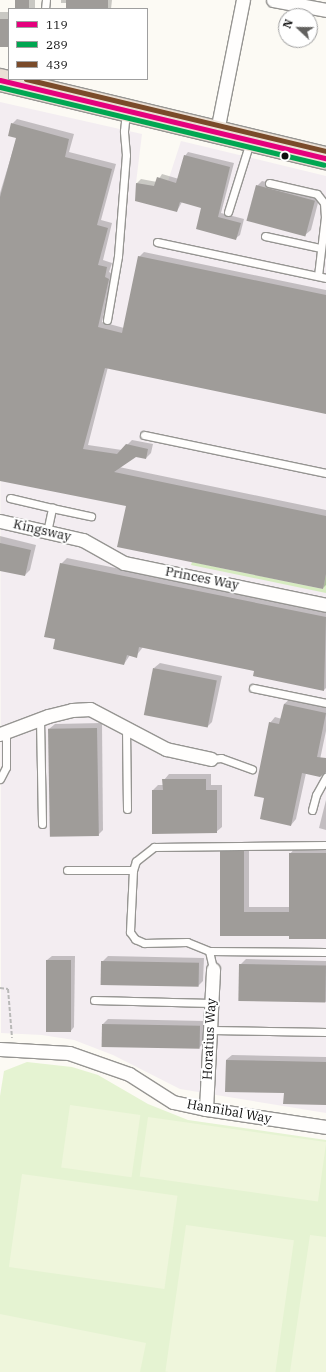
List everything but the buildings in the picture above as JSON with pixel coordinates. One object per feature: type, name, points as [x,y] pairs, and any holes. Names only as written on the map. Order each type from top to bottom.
[{"type":"highway","points":[[0,80],[41,84],[126,110],[326,158]]},
{"type":"street","points":[[217,131],[242,0]]},
{"type":"street","points":[[273,0],[326,10]]},
{"type":"street","name":"Kingsway","points":[[0,522],[83,540]]},
{"type":"street","name":"Princes Way","points":[[83,540],[124,563],[326,605]]},
{"type":"street","points":[[3,734],[40,719],[72,710],[90,709],[166,749],[211,759]]},
{"type":"street","name":"Horatius Way","points":[[206,1109],[212,1030],[213,969]]},
{"type":"street","name":"Hannibal Way","points":[[6,1050],[69,1052],[129,1074],[173,1102],[206,1109],[326,1127]]},
{"type":"lane","points":[[107,320],[118,256],[126,155],[124,131],[126,110]]},
{"type":"lane","points":[[228,212],[250,140]]},
{"type":"lane","points":[[269,183],[317,194],[324,204],[325,216],[320,248],[318,276]]},
{"type":"lane","points":[[265,236],[320,248]]},
{"type":"lane","points":[[157,242],[326,278]]},
{"type":"lane","points":[[144,435],[326,473]]},
{"type":"lane","points":[[10,498],[92,516]]},
{"type":"lane","points":[[47,532],[52,508]]},
{"type":"lane","points":[[253,688],[326,703]]},
{"type":"lane","points":[[40,719],[42,824]]},
{"type":"lane","points":[[126,727],[127,809]]},
{"type":"lane","points":[[0,778],[6,767],[3,734]]},
{"type":"lane","points":[[211,759],[221,758],[252,769]]},
{"type":"lane","points":[[312,810],[316,795],[326,777]]},
{"type":"lane","points":[[326,845],[154,847],[136,861],[133,870],[130,932],[136,939],[144,943],[187,942],[209,951],[326,952]]},
{"type":"lane","points":[[67,870],[133,870]]},
{"type":"lane","points":[[209,951],[213,969]]},
{"type":"lane","points":[[94,1000],[212,1003]]},
{"type":"lane","points":[[212,1030],[326,1032]]},
{"type":"path","points":[[0,988],[8,989],[6,1050]]},
{"type":"shaded area","points":[[0,102],[142,134],[136,183],[154,186],[168,181],[181,141],[326,176],[326,1113],[180,1089],[113,1055],[74,1040],[42,1035],[1,1033]]},
{"type":"green space","points":[[192,562],[323,589],[326,574],[326,593],[191,565]]},
{"type":"green space","points":[[27,1062],[72,1067],[98,1075],[148,1104],[188,1120],[326,1140],[326,1372],[0,1372],[0,1096],[4,1071]]},
{"type":"green space","points":[[70,1105],[140,1115],[132,1177],[61,1167]]},
{"type":"green space","points":[[148,1117],[326,1142],[318,1201],[140,1176]]},
{"type":"green space","points":[[22,1174],[177,1196],[164,1289],[9,1267]]},
{"type":"green space","points":[[186,1225],[294,1240],[275,1372],[165,1372]]},
{"type":"green space","points":[[310,1235],[326,1237],[326,1372],[290,1372]]},
{"type":"green space","points":[[0,1314],[146,1343],[140,1372],[0,1372]]},
{"type":"transit line","name":"119","points":[[0,80],[326,158]]},
{"type":"transit line","name":"439","points":[[30,80],[326,151]]},
{"type":"transit line","name":"289","points":[[0,87],[324,165]]}]
